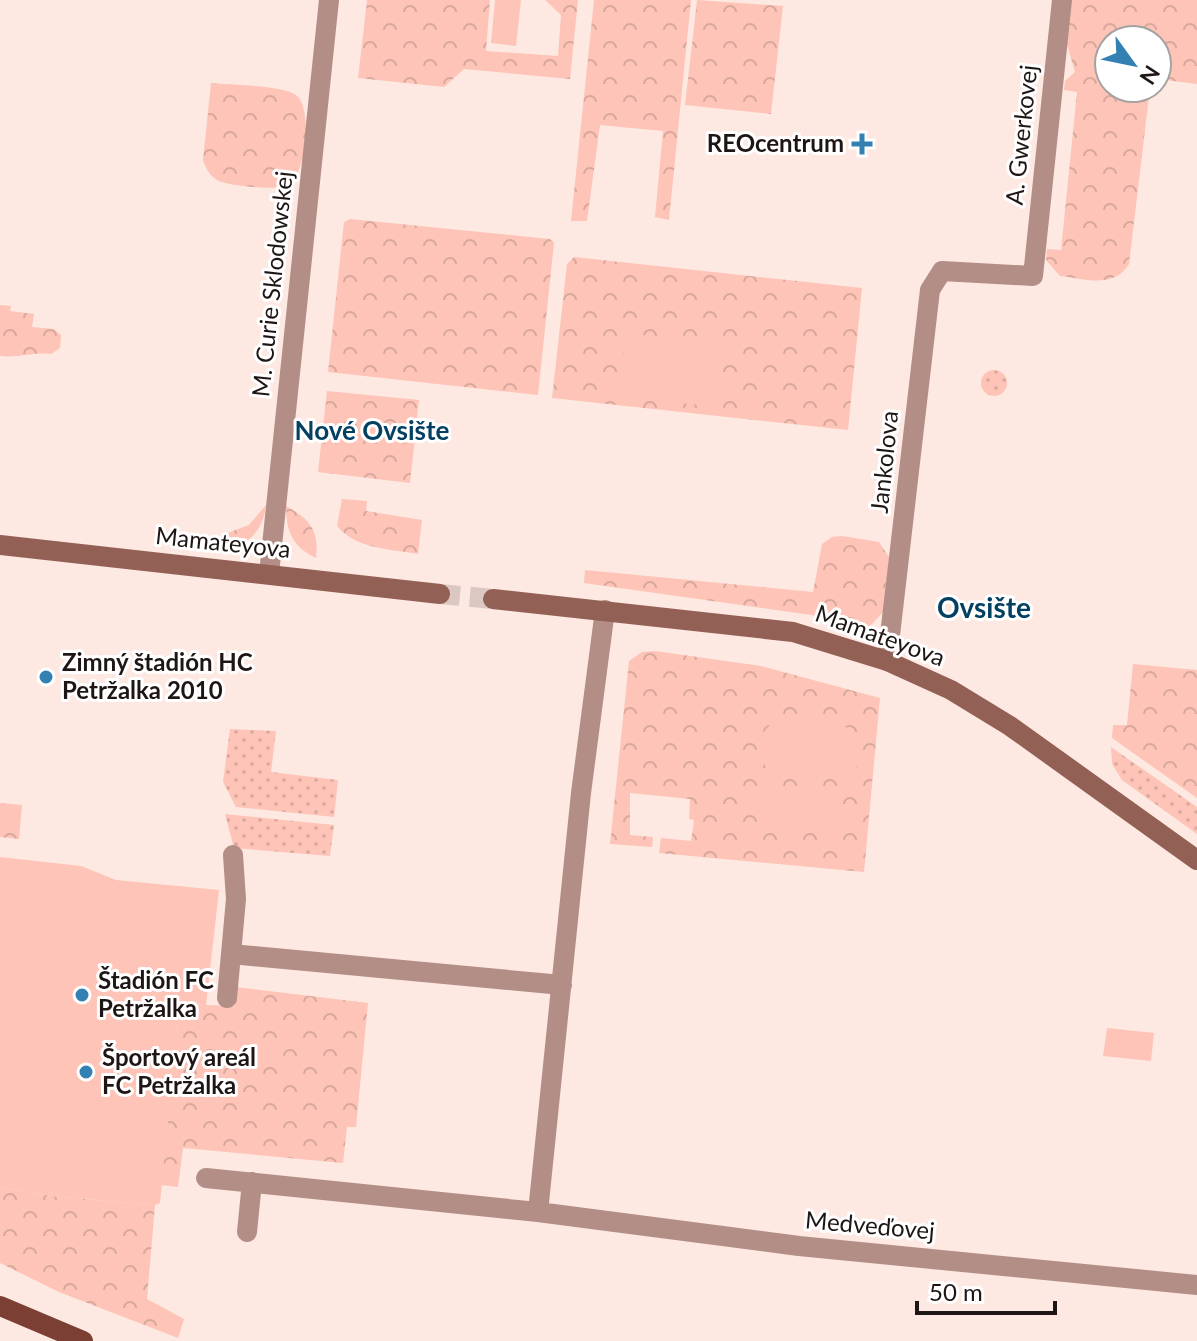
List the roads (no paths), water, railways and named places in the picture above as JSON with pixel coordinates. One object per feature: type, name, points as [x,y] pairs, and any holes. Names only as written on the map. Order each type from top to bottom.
[{"type":"main road","points":[[0,1306],[83,1341]]},
{"type":"street","name":"M. Curie Sklodowskej","points":[[269,574],[329,0]]},
{"type":"street","name":"A. Gwerkovej","points":[[942,271],[1033,276],[1062,0]]},
{"type":"street","name":"Jankolova","points":[[887,661],[930,290],[942,271]]},
{"type":"street","name":"Mamateyova","points":[[0,545],[440,594]]},
{"type":"street","name":"Mamateyova","points":[[493,599],[793,632],[887,661],[951,690],[1000,719],[1197,860]]},
{"type":"street","points":[[538,1212],[605,610]]},
{"type":"street","points":[[227,998],[236,899],[233,855]]},
{"type":"street","points":[[231,954],[562,985]]},
{"type":"street","name":"Medveďovej","points":[[206,1178],[538,1212],[799,1246],[1197,1285]]},
{"type":"street","points":[[247,1232],[252,1182]]},
{"type":"tunnel","points":[[440,594],[493,599]]},
{"type":"place","name":"REOcentrum","points":[[862,144]]},
{"type":"place","name":"Zimný štadión HC Petržalka 2010","points":[[46,677]]},
{"type":"place","name":"Štadión FC Petržalka","points":[[82,995]]},
{"type":"place","name":"Športový areál FC Petržalka","points":[[86,1072]]},
{"type":"district","name":"Nové Ovsište","points":[[372,431]]},
{"type":"district","name":"Ovsište","points":[[984,608]]}]
